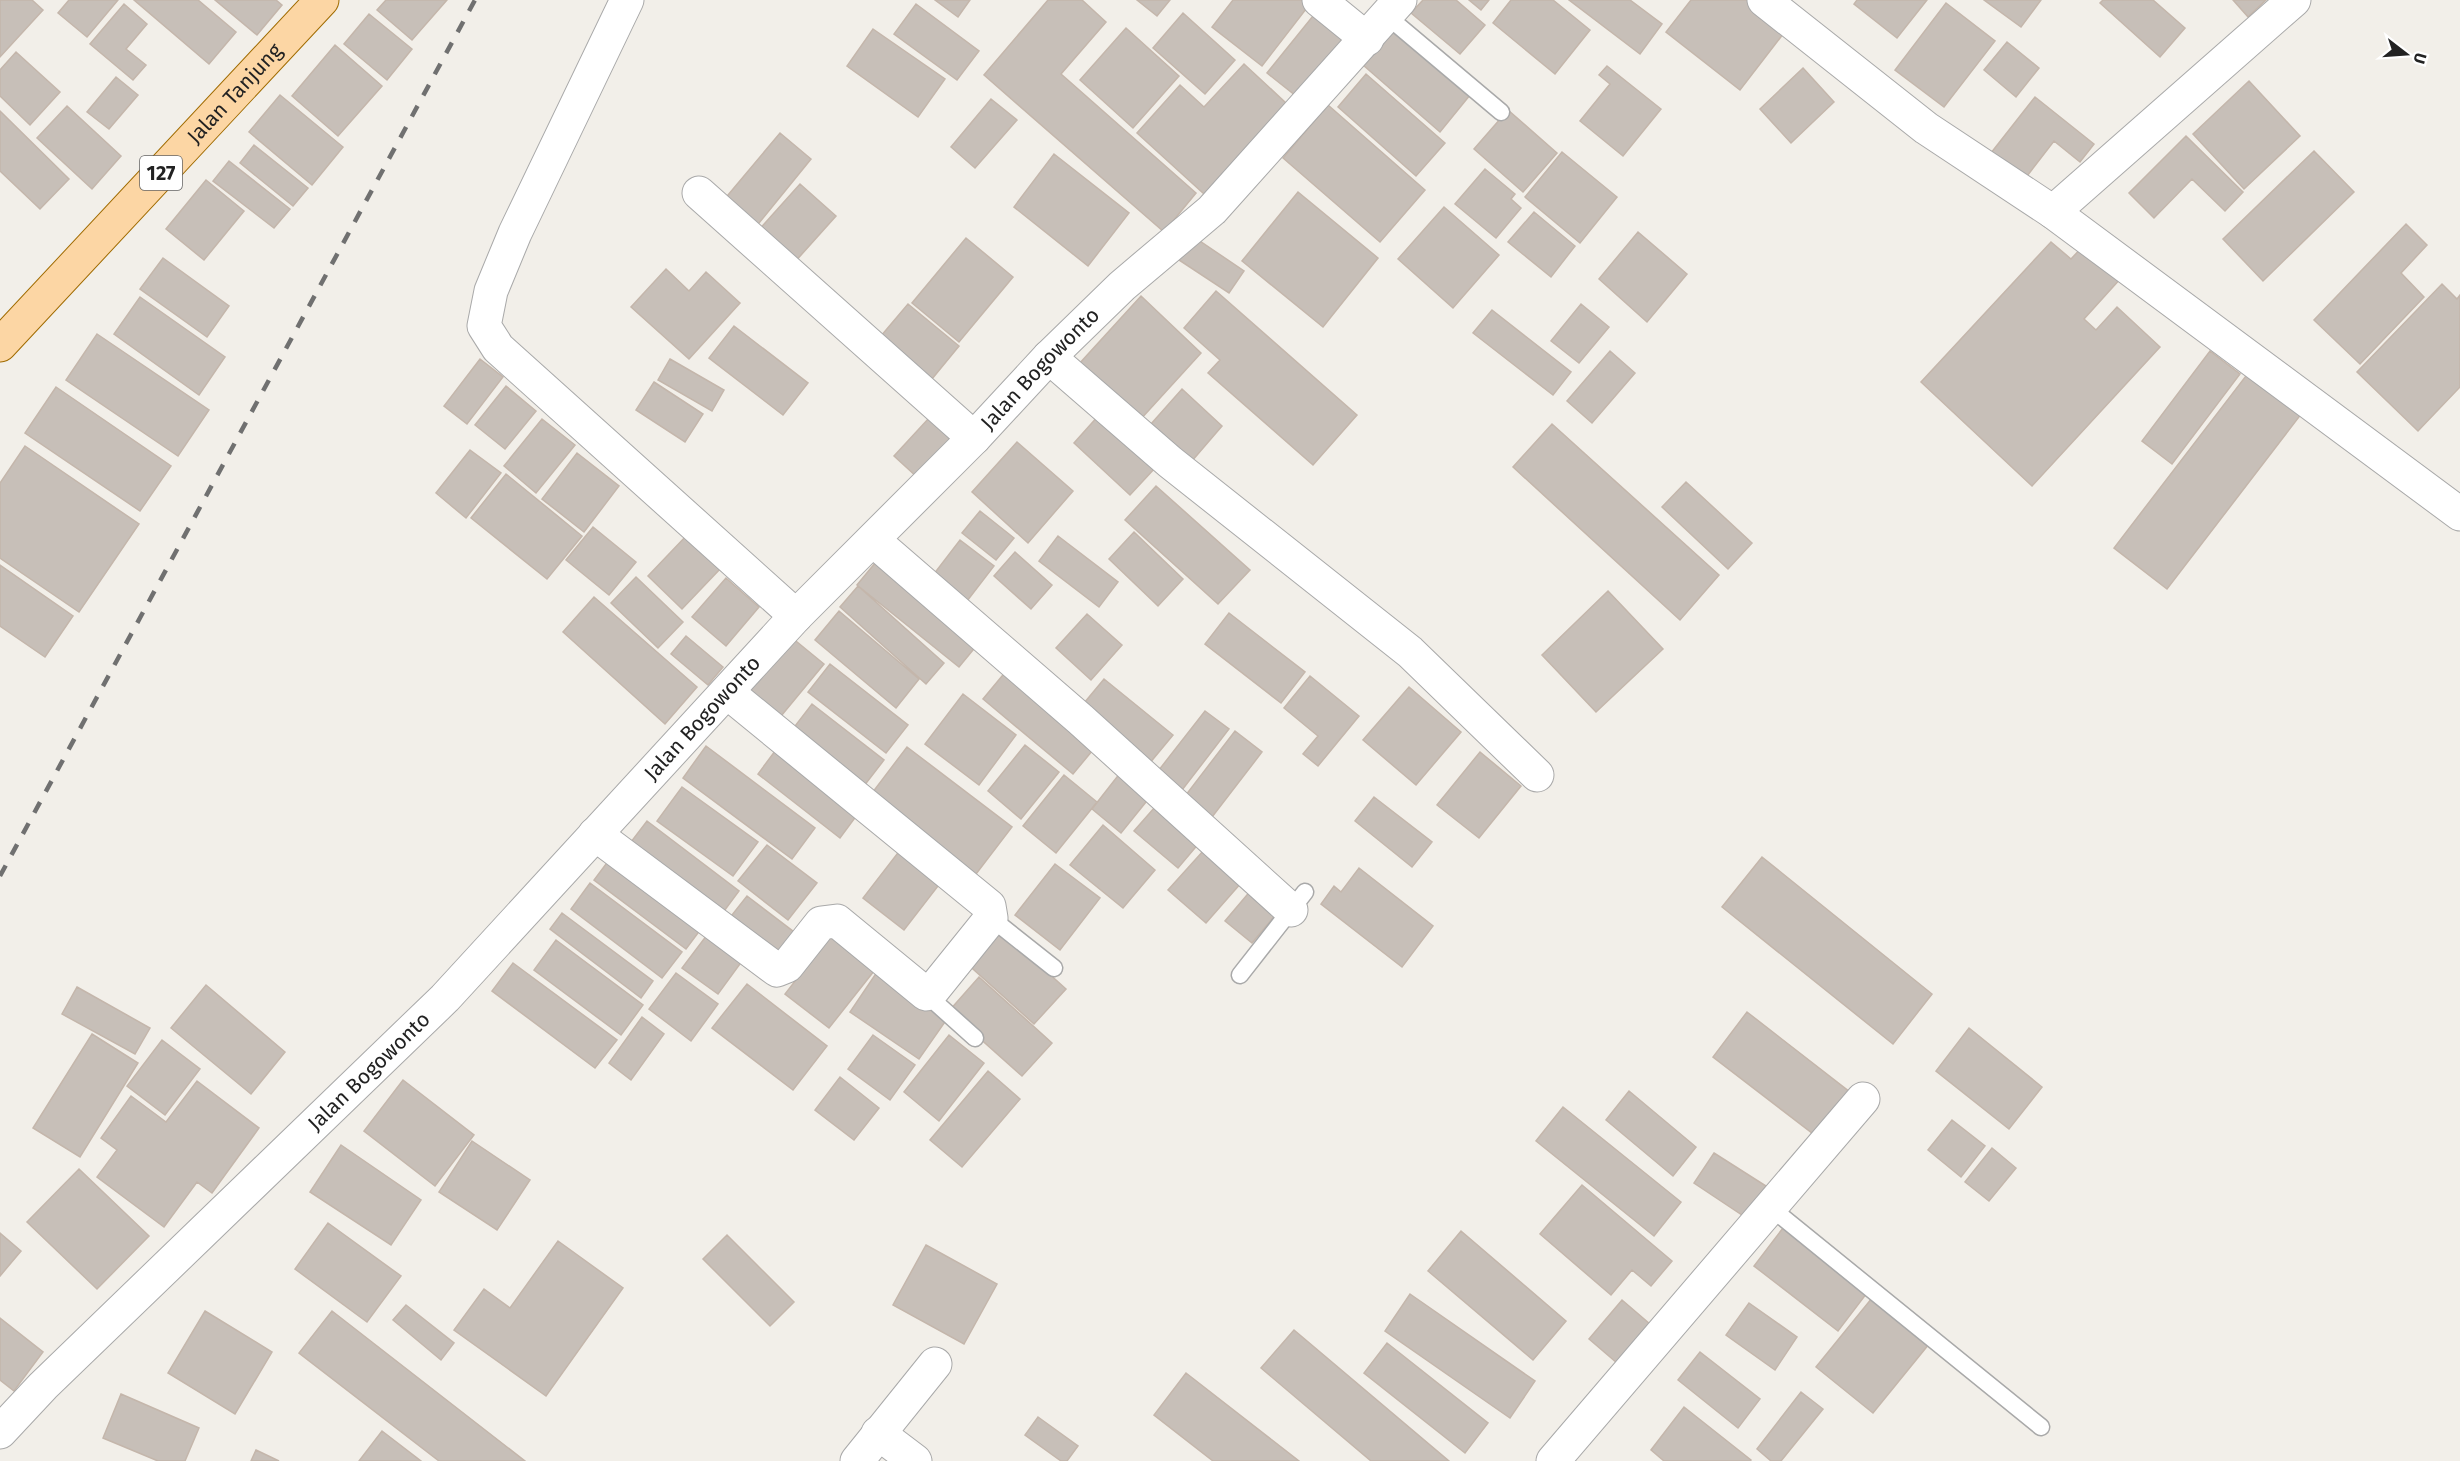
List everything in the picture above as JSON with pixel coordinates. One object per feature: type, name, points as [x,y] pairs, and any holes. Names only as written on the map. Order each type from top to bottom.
[{"type":"main road","name":"Jalan Tanjung","points":[[5,331],[322,0]]},
{"type":"street","points":[[627,0],[515,233],[490,291],[484,326],[498,348],[796,616]]},
{"type":"street","points":[[1319,0],[1385,18]]},
{"type":"street","points":[[1764,0],[1926,128],[2053,212],[2460,514]]},
{"type":"street","points":[[2053,212],[2294,0]]},
{"type":"street","name":"Jalan Bogowonto","points":[[0,1432],[43,1386],[445,998],[796,616],[974,438],[1049,357],[1122,286],[1212,210],[1385,18]]},
{"type":"street","points":[[699,193],[974,438]]},
{"type":"street","points":[[1049,357],[1170,462],[1410,652],[1537,775]]},
{"type":"street","points":[[873,540],[1080,719],[1298,901]]},
{"type":"street","points":[[595,834],[777,970],[787,966],[821,923],[837,921],[926,994],[933,990],[991,918],[989,906],[726,692]]},
{"type":"street","points":[[1553,1461],[1863,1099]]},
{"type":"street","points":[[856,1461],[935,1364]]},
{"type":"street","points":[[878,1433],[915,1461]]},
{"type":"lane","points":[[1385,18],[1502,112]]},
{"type":"lane","points":[[1240,975],[1298,901]]},
{"type":"lane","points":[[991,918],[1054,968]]},
{"type":"lane","points":[[926,994],[975,1038]]},
{"type":"lane","points":[[1770,1207],[2041,1427]]},
{"type":"building","points":[[0,0],[32,0],[43,10],[0,57]]},
{"type":"building","points":[[69,0],[118,0],[87,37],[58,13]]},
{"type":"building","points":[[134,0],[198,0],[236,32],[209,64]]},
{"type":"building","points":[[215,0],[276,0],[282,5],[257,35]]},
{"type":"building","points":[[386,0],[447,0],[412,40],[377,10]]},
{"type":"building","points":[[935,0],[970,0],[958,17]]},
{"type":"building","points":[[1048,0],[1082,0],[1106,22],[1061,74],[1196,193],[1164,232],[984,75]]},
{"type":"building","points":[[1137,0],[1170,0],[1157,16]]},
{"type":"building","points":[[1233,0],[1313,0],[1262,66],[1212,27]]},
{"type":"building","points":[[1423,0],[1456,0],[1485,25],[1460,54],[1411,13]]},
{"type":"building","points":[[1469,0],[1489,0],[1481,10]]},
{"type":"building","points":[[1511,0],[1553,0],[1590,30],[1555,74],[1493,23]]},
{"type":"building","points":[[1569,0],[1630,0],[1662,24],[1640,54]]},
{"type":"building","points":[[1691,0],[1749,0],[1787,29],[1740,90],[1666,32]]},
{"type":"building","points":[[1857,0],[1927,0],[1897,38],[1854,4]]},
{"type":"building","points":[[1984,0],[2041,0],[2021,27]]},
{"type":"building","points":[[2103,0],[2153,0],[2185,28],[2160,57],[2100,3]]},
{"type":"building","points":[[2233,0],[2266,0],[2248,17]]},
{"type":"building","points":[[1946,3],[1995,41],[1944,107],[1895,70]]},
{"type":"building","points":[[124,4],[147,24],[126,49],[146,65],[133,80],[90,44]]},
{"type":"building","points":[[916,4],[979,51],[957,80],[894,34]]},
{"type":"building","points":[[1317,11],[1346,36],[1296,96],[1267,73]]},
{"type":"building","points":[[1183,13],[1235,60],[1205,94],[1153,48]]},
{"type":"building","points":[[369,14],[412,49],[387,80],[344,44]]},
{"type":"building","points":[[1126,28],[1179,76],[1133,128],[1080,80]]},
{"type":"building","points":[[873,29],[945,79],[918,117],[847,66]]},
{"type":"building","points":[[1394,29],[1470,95],[1440,132],[1363,65]]},
{"type":"building","points":[[2007,42],[2039,68],[2016,97],[1984,70]]},
{"type":"building","points":[[335,45],[382,86],[338,136],[292,96]]},
{"type":"building","points":[[16,52],[60,92],[30,125],[0,96],[0,70]]},
{"type":"building","points":[[1244,64],[1286,103],[1204,194],[1137,133],[1180,85],[1204,107]]},
{"type":"building","points":[[1607,66],[1661,109],[1623,156],[1580,121],[1610,84],[1599,75]]},
{"type":"building","points":[[1803,68],[1834,102],[1791,143],[1760,109]]},
{"type":"building","points":[[1366,74],[1445,143],[1416,176],[1338,107]]},
{"type":"building","points":[[116,77],[138,95],[109,129],[87,112]]},
{"type":"building","points":[[2249,81],[2300,136],[2244,189],[2193,134]]},
{"type":"building","points":[[280,95],[343,147],[312,185],[249,132]]},
{"type":"building","points":[[2035,97],[2094,144],[2080,162],[2054,141],[2024,180],[1991,153]]},
{"type":"building","points":[[991,99],[1017,120],[975,168],[951,147]]},
{"type":"building","points":[[1328,105],[1425,190],[1380,242],[1283,158]]},
{"type":"building","points":[[67,106],[121,156],[92,189],[37,138]]},
{"type":"building","points":[[1508,110],[1557,153],[1523,192],[1474,149]]},
{"type":"building","points":[[0,111],[69,179],[40,209],[0,171]]},
{"type":"building","points":[[780,133],[811,159],[755,228],[723,201]]},
{"type":"building","points":[[2186,136],[2243,192],[2225,211],[2192,179],[2154,218],[2129,193]]},
{"type":"building","points":[[254,145],[308,188],[293,206],[240,163]]},
{"type":"building","points":[[2314,151],[2354,192],[2263,281],[2223,239]]},
{"type":"building","points":[[1562,152],[1617,197],[1580,243],[1525,197]]},
{"type":"building","points":[[1054,154],[1129,213],[1088,266],[1014,207]]},
{"type":"building","points":[[229,161],[290,209],[274,228],[213,181]]},
{"type":"building","points":[[1485,169],[1515,194],[1511,199],[1521,208],[1496,238],[1455,204]]},
{"type":"building","points":[[206,180],[244,211],[204,260],[166,229]]},
{"type":"building","points":[[800,184],[836,216],[793,264],[757,232]]},
{"type":"building","points":[[1298,192],[1378,258],[1323,327],[1242,261]]},
{"type":"building","points":[[1444,207],[1499,255],[1453,308],[1398,259]]},
{"type":"building","points":[[1534,212],[1575,246],[1551,277],[1508,242]]},
{"type":"building","points":[[2406,224],[2427,245],[2401,273],[2424,297],[2360,364],[2314,320]]},
{"type":"building","points":[[1638,232],[1687,274],[1647,322],[1599,279]]},
{"type":"building","points":[[1194,237],[1244,271],[1229,293],[1179,260]]},
{"type":"building","points":[[966,238],[1013,277],[959,342],[912,303]]},
{"type":"building","points":[[2051,242],[2071,259],[2085,244],[2121,278],[2084,319],[2096,330],[2117,307],[2160,347],[2032,486],[1921,382]]},
{"type":"building","points":[[163,258],[229,306],[207,337],[140,289]]},
{"type":"building","points":[[666,269],[689,291],[706,272],[740,303],[689,359],[631,307]]},
{"type":"building","points":[[2442,284],[2457,299],[2460,295],[2460,387],[2418,431],[2357,372]]},
{"type":"building","points":[[1216,291],[1357,415],[1313,465],[1208,373],[1220,360],[1184,328]]},
{"type":"building","points":[[1141,296],[1201,353],[1140,420],[1079,364]]},
{"type":"building","points":[[140,297],[225,357],[199,395],[114,334]]},
{"type":"building","points":[[908,304],[959,346],[932,379],[881,336]]},
{"type":"building","points":[[1581,304],[1609,327],[1579,363],[1551,341]]},
{"type":"building","points":[[1492,310],[1571,372],[1553,395],[1473,333]]},
{"type":"building","points":[[734,326],[808,383],[783,415],[709,358]]},
{"type":"building","points":[[97,334],[209,410],[178,456],[66,380]]},
{"type":"building","points":[[1610,351],[1635,373],[1592,423],[1567,401]]},
{"type":"building","points":[[2210,351],[2240,374],[2172,464],[2142,441]]},
{"type":"building","points":[[480,359],[503,377],[467,424],[444,406]]},
{"type":"building","points":[[670,359],[724,390],[712,411],[658,380]]},
{"type":"building","points":[[2249,372],[2302,413],[2167,589],[2114,548]]},
{"type":"building","points":[[654,382],[703,414],[685,442],[636,410]]},
{"type":"building","points":[[506,386],[536,411],[505,449],[475,425]]},
{"type":"building","points":[[56,387],[171,466],[140,511],[25,433]]},
{"type":"building","points":[[1182,389],[1222,426],[1192,461],[1151,424]]},
{"type":"building","points":[[1099,415],[1155,468],[1130,495],[1074,443]]},
{"type":"building","points":[[929,418],[952,440],[918,478],[894,456]]},
{"type":"building","points":[[542,419],[575,445],[536,493],[504,466]]},
{"type":"building","points":[[1552,424],[1719,575],[1680,620],[1513,467]]},
{"type":"building","points":[[1017,442],[1073,491],[1028,543],[972,492]]},
{"type":"building","points":[[25,446],[139,524],[79,612],[0,558],[0,483]]},
{"type":"building","points":[[470,450],[501,473],[466,518],[436,493]]},
{"type":"building","points":[[577,453],[619,486],[584,532],[542,499]]},
{"type":"building","points":[[506,474],[582,536],[547,579],[471,518]]},
{"type":"building","points":[[1686,482],[1752,543],[1728,569],[1662,507]]},
{"type":"building","points":[[1156,486],[1250,570],[1218,604],[1125,520]]},
{"type":"building","points":[[980,511],[1014,538],[996,560],[962,533]]},
{"type":"building","points":[[593,527],[636,562],[609,595],[566,560]]},
{"type":"building","points":[[1134,532],[1183,579],[1158,606],[1109,559]]},
{"type":"building","points":[[687,535],[721,568],[682,609],[648,576]]},
{"type":"building","points":[[1058,536],[1118,582],[1099,607],[1039,561]]},
{"type":"building","points":[[960,540],[994,566],[964,605],[930,579]]},
{"type":"building","points":[[1015,552],[1052,585],[1031,609],[994,576]]},
{"type":"building","points":[[880,557],[982,639],[959,667],[857,585]]},
{"type":"building","points":[[0,565],[73,616],[45,657],[0,626]]},
{"type":"building","points":[[636,577],[683,622],[658,648],[611,603]]},
{"type":"building","points":[[726,578],[759,607],[726,646],[692,617]]},
{"type":"building","points":[[858,586],[944,663],[926,684],[840,607]]},
{"type":"building","points":[[1608,591],[1663,649],[1596,712],[1542,655]]},
{"type":"building","points":[[594,597],[697,687],[665,724],[563,632]]},
{"type":"building","points":[[839,611],[919,679],[896,708],[815,640]]},
{"type":"building","points":[[1229,613],[1305,672],[1281,703],[1205,644]]},
{"type":"building","points":[[1087,614],[1122,645],[1091,680],[1056,648]]},
{"type":"building","points":[[686,636],[723,667],[708,685],[671,654]]},
{"type":"building","points":[[791,637],[824,664],[777,721],[744,693]]},
{"type":"building","points":[[830,664],[908,725],[886,753],[808,692]]},
{"type":"building","points":[[1007,670],[1097,745],[1073,774],[983,699]]},
{"type":"building","points":[[1310,676],[1359,716],[1318,766],[1303,754],[1318,736],[1284,708]]},
{"type":"building","points":[[1104,679],[1173,735],[1149,764],[1080,708]]},
{"type":"building","points":[[1409,687],[1461,732],[1416,785],[1363,740]]},
{"type":"building","points":[[963,694],[1016,735],[979,785],[925,744]]},
{"type":"building","points":[[812,704],[884,760],[857,795],[785,739]]},
{"type":"building","points":[[1205,711],[1229,729],[1179,794],[1155,775]]},
{"type":"building","points":[[1235,731],[1262,752],[1209,821],[1182,800]]},
{"type":"building","points":[[781,743],[863,807],[840,838],[758,774]]},
{"type":"building","points":[[1025,745],[1059,772],[1021,819],[988,791]]},
{"type":"building","points":[[706,746],[815,828],[792,859],[683,778]]},
{"type":"building","points":[[907,747],[1012,827],[973,878],[869,797]]},
{"type":"building","points":[[1480,752],[1521,786],[1479,838],[1437,805]]},
{"type":"building","points":[[1124,768],[1154,792],[1121,833],[1092,809]]},
{"type":"building","points":[[1064,775],[1097,802],[1056,853],[1023,826]]},
{"type":"building","points":[[682,787],[758,842],[733,876],[657,821]]},
{"type":"building","points":[[1374,797],[1432,842],[1412,867],[1355,821]]},
{"type":"building","points":[[1162,799],[1205,836],[1178,868],[1134,831]]},
{"type":"building","points":[[647,821],[739,891],[716,922],[624,851]]},
{"type":"building","points":[[1103,825],[1155,870],[1123,908],[1070,865]]},
{"type":"building","points":[[767,845],[817,883],[788,920],[738,881]]},
{"type":"building","points":[[904,845],[945,877],[904,930],[863,898]]},
{"type":"building","points":[[1204,850],[1241,883],[1206,923],[1168,890]]},
{"type":"building","points":[[615,852],[707,921],[686,949],[594,880]]},
{"type":"building","points":[[1762,857],[1932,994],[1893,1044],[1722,907]]},
{"type":"building","points":[[1055,864],[1100,898],[1060,950],[1015,915]]},
{"type":"building","points":[[1359,868],[1433,926],[1402,967],[1321,904],[1334,886],[1341,892]]},
{"type":"building","points":[[590,883],[682,952],[662,978],[571,909]]},
{"type":"building","points":[[1252,889],[1278,912],[1252,943],[1225,921]]},
{"type":"building","points":[[747,896],[798,935],[776,964],[724,925]]},
{"type":"building","points":[[562,913],[653,981],[641,998],[550,929]]},
{"type":"building","points":[[996,926],[1066,989],[1034,1024],[964,961]]},
{"type":"building","points":[[713,927],[748,953],[718,994],[682,968]]},
{"type":"building","points":[[830,936],[874,971],[829,1028],[785,994]]},
{"type":"building","points":[[556,940],[643,1005],[621,1035],[534,970]]},
{"type":"building","points":[[513,963],[617,1040],[595,1068],[492,991]]},
{"type":"building","points":[[877,972],[947,1019],[919,1059],[850,1012]]},
{"type":"building","points":[[676,973],[718,1004],[691,1041],[649,1009]]},
{"type":"building","points":[[979,977],[1052,1043],[1022,1076],[949,1011]]},
{"type":"building","points":[[747,984],[827,1046],[793,1090],[712,1028]]},
{"type":"building","points":[[206,985],[285,1052],[251,1094],[171,1028]]},
{"type":"building","points":[[77,987],[150,1028],[135,1054],[62,1014]]},
{"type":"building","points":[[1747,1012],[1855,1096],[1821,1140],[1713,1057]]},
{"type":"building","points":[[642,1017],[664,1034],[631,1080],[609,1063]]},
{"type":"building","points":[[1969,1028],[2042,1087],[2009,1129],[1936,1071]]},
{"type":"building","points":[[92,1034],[138,1063],[80,1157],[33,1128]]},
{"type":"building","points":[[873,1035],[915,1065],[890,1100],[848,1069]]},
{"type":"building","points":[[949,1035],[984,1063],[939,1121],[904,1092]]},
{"type":"building","points":[[162,1040],[200,1069],[165,1115],[127,1086]]},
{"type":"building","points":[[988,1071],[1020,1099],[962,1167],[930,1140]]},
{"type":"building","points":[[840,1077],[879,1108],[854,1140],[815,1110]]},
{"type":"building","points":[[403,1080],[474,1135],[435,1186],[364,1131]]},
{"type":"building","points":[[197,1081],[259,1128],[212,1193],[197,1182],[164,1227],[97,1177],[117,1150],[101,1138],[131,1096],[166,1122]]},
{"type":"building","points":[[1629,1091],[1696,1147],[1673,1176],[1606,1120]]},
{"type":"building","points":[[1563,1107],[1681,1202],[1654,1236],[1536,1141]]},
{"type":"building","points":[[1952,1120],[1985,1146],[1961,1177],[1928,1150]]},
{"type":"building","points":[[472,1141],[530,1180],[497,1230],[439,1192]]},
{"type":"building","points":[[341,1145],[421,1200],[391,1245],[310,1192]]},
{"type":"building","points":[[1992,1148],[2016,1168],[1989,1201],[1965,1182]]},
{"type":"building","points":[[1714,1153],[1766,1186],[1745,1217],[1694,1183]]},
{"type":"building","points":[[79,1169],[149,1236],[97,1289],[27,1222]]},
{"type":"building","points":[[1582,1185],[1672,1261],[1651,1286],[1632,1270],[1611,1295],[1540,1234]]},
{"type":"building","points":[[328,1223],[401,1276],[367,1322],[295,1269]]},
{"type":"building","points":[[1783,1228],[1867,1293],[1838,1331],[1754,1266]]},
{"type":"building","points":[[1461,1231],[1566,1321],[1533,1360],[1428,1271]]},
{"type":"building","points":[[0,1233],[21,1251],[0,1276]]},
{"type":"building","points":[[727,1235],[794,1302],[770,1326],[703,1259]]},
{"type":"building","points":[[558,1241],[623,1288],[546,1396],[454,1330],[484,1289],[510,1308]]},
{"type":"building","points":[[926,1245],[997,1284],[964,1344],[893,1305]]},
{"type":"building","points":[[1410,1294],[1535,1381],[1510,1418],[1385,1331]]},
{"type":"building","points":[[1872,1298],[1929,1344],[1873,1413],[1816,1367]]},
{"type":"building","points":[[1622,1300],[1657,1330],[1624,1369],[1589,1339]]},
{"type":"building","points":[[1749,1303],[1797,1337],[1775,1370],[1726,1335]]},
{"type":"building","points":[[406,1305],[454,1343],[441,1360],[393,1320]]},
{"type":"building","points":[[205,1311],[272,1352],[235,1414],[168,1373]]},
{"type":"building","points":[[332,1311],[525,1461],[439,1461],[299,1353]]},
{"type":"building","points":[[0,1318],[43,1352],[14,1391],[0,1380]]},
{"type":"building","points":[[1294,1330],[1449,1461],[1371,1461],[1261,1368]]},
{"type":"building","points":[[1387,1343],[1488,1423],[1465,1453],[1364,1373]]},
{"type":"building","points":[[1700,1352],[1760,1399],[1738,1428],[1678,1380]]},
{"type":"building","points":[[1186,1373],[1299,1461],[1213,1461],[1154,1415]]},
{"type":"building","points":[[1801,1392],[1823,1409],[1781,1461],[1771,1461],[1757,1449]]},
{"type":"building","points":[[121,1394],[199,1428],[185,1461],[158,1461],[103,1438]]},
{"type":"building","points":[[1684,1407],[1751,1460],[1664,1461],[1651,1450]]},
{"type":"building","points":[[1038,1417],[1078,1446],[1067,1461],[1061,1461],[1025,1435]]},
{"type":"building","points":[[382,1431],[421,1461],[359,1461]]},
{"type":"building","points":[[256,1450],[279,1461],[251,1461]]},
{"type":"railway","points":[[0,876],[475,0]]}]
